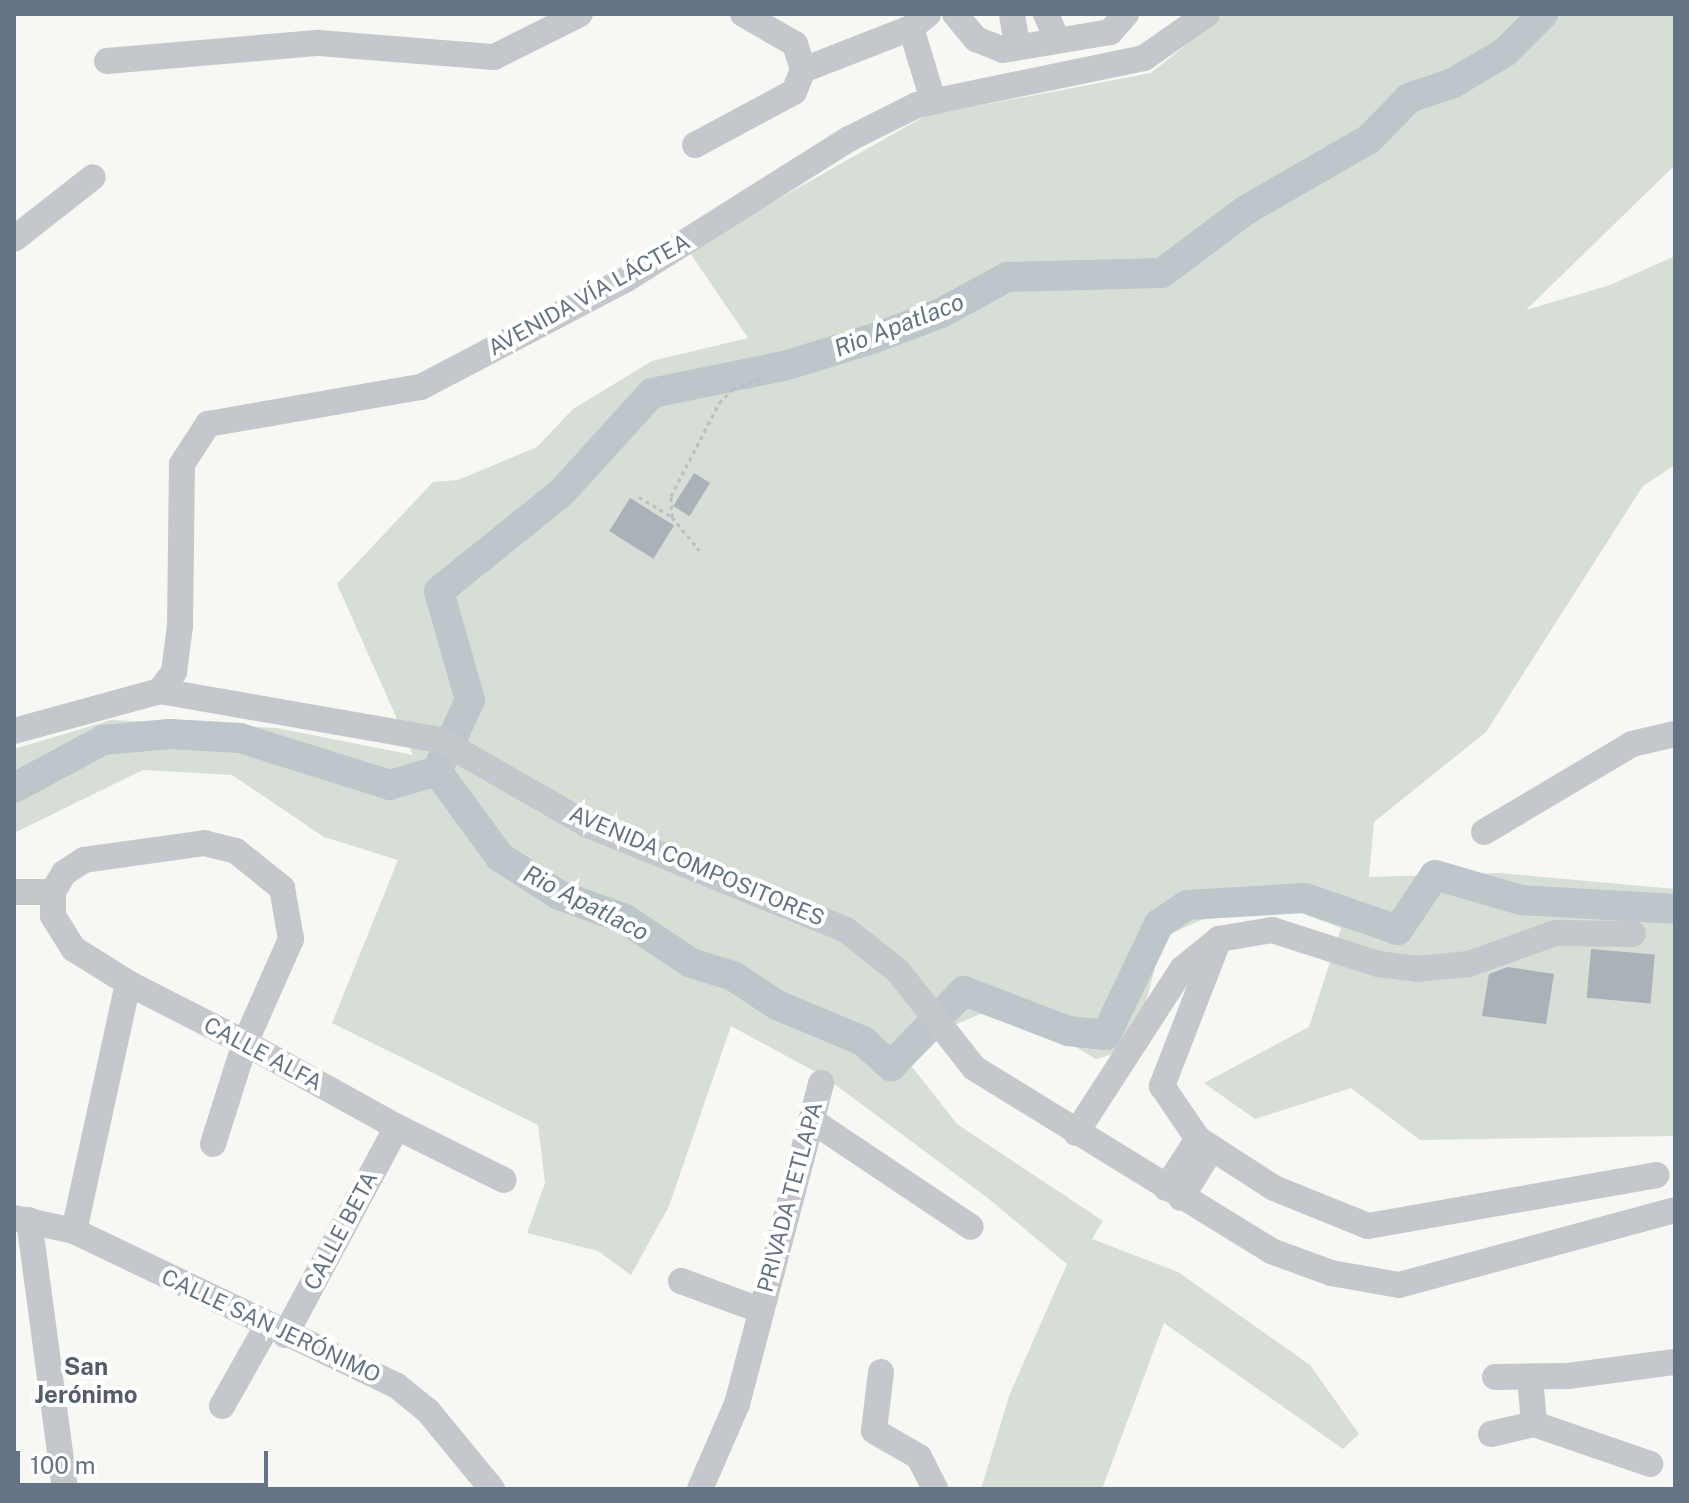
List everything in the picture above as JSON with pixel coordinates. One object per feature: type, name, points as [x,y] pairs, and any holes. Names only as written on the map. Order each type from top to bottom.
[{"type":"street","points":[[107,61],[319,43],[494,57],[580,14]]},
{"type":"street","points":[[695,145],[794,92],[803,70],[795,44],[743,14]]},
{"type":"street","points":[[955,14],[988,48],[1057,40],[1097,22],[1110,32],[1126,14]]},
{"type":"street","points":[[1012,14],[1017,44]]},
{"type":"street","points":[[1046,14],[1057,40]]},
{"type":"street","name":"AVENIDA VÍA LÁCTEA","points":[[160,691],[174,672],[180,626],[182,464],[208,424],[421,387],[625,280],[849,139],[933,100],[1144,58],[1207,14]]},
{"type":"street","points":[[803,70],[919,21],[933,100]]},
{"type":"street","points":[[14,239],[93,177]]},
{"type":"street","name":"AVENIDA COMPOSITORES","points":[[14,731],[160,691],[450,745],[504,773],[588,825],[846,930],[883,954],[974,1068],[1271,1251],[1379,1286],[1419,1281],[1675,1210]]},
{"type":"street","points":[[1484,832],[1632,744],[1675,734]]},
{"type":"street","points":[[14,892],[53,892],[64,873],[84,860],[205,843],[236,851],[282,888],[290,909],[291,939],[245,1043],[213,1144]]},
{"type":"street","name":"CALLE ALFA","points":[[53,892],[60,933],[128,983],[397,1127],[504,1180]]},
{"type":"street","points":[[1076,1133],[1182,969],[1219,939],[1272,930],[1378,964],[1416,969],[1469,964],[1555,933],[1633,934]]},
{"type":"street","points":[[1219,939],[1162,1086],[1205,1143],[1274,1188],[1368,1226],[1657,1175]]},
{"type":"street","points":[[74,1231],[128,983]]},
{"type":"street","name":"PRIVADA TETLAPA","points":[[700,1489],[737,1404],[821,1083]]},
{"type":"street","points":[[811,1120],[971,1227]]},
{"type":"street","name":"CALLE BETA","points":[[222,1406],[276,1331],[397,1127]]},
{"type":"street","points":[[1174,1193],[1205,1143]]},
{"type":"street","points":[[21,1219],[65,1489]]},
{"type":"street","name":"CALLE SAN JERÓNIMO","points":[[21,1219],[74,1231],[276,1331],[397,1386],[428,1411],[492,1489]]},
{"type":"street","name":"PRIVADA TETLAPA","points":[[681,1281],[760,1310]]},
{"type":"street","points":[[1495,1377],[1530,1377],[1675,1362]]},
{"type":"street","points":[[881,1372],[874,1431],[919,1457],[935,1489]]},
{"type":"street","points":[[1530,1377],[1534,1424]]},
{"type":"street","points":[[1491,1434],[1534,1424],[1650,1464]]},
{"type":"path","points":[[672,517],[671,496],[719,403],[733,389],[764,377]]},
{"type":"path","points":[[639,497],[672,517],[699,550]]},
{"type":"shaded area","points":[[1224,14],[1675,14],[1675,165],[1526,310],[1610,285],[1675,256],[1675,465],[1643,486],[1486,732],[1374,822],[1369,877],[1500,873],[1675,889],[1675,1136],[1420,1140],[1351,1088],[1255,1119],[1204,1083],[1309,1027],[1341,928],[1256,896],[1163,937],[1134,1048],[1096,1059],[1004,1004],[898,1049],[957,1124],[1103,1221],[1092,1239],[1178,1272],[1310,1365],[1359,1434],[1343,1449],[1164,1323],[1102,1489],[981,1489],[1009,1396],[1067,1264],[989,1199],[825,1077],[731,1026],[669,1206],[631,1275],[598,1251],[527,1233],[545,1183],[538,1125],[332,1023],[398,860],[324,837],[232,775],[143,770],[14,833],[14,749],[111,720],[277,728],[413,755],[337,584],[433,482],[458,480],[537,447],[573,409],[652,361],[748,338],[688,250],[925,116],[1151,73]]},
{"type":"building","points":[[694,473],[710,483],[689,516],[673,506]]},
{"type":"building","points":[[630,498],[674,526],[653,559],[609,531]]},
{"type":"building","points":[[1591,949],[1655,955],[1650,1003],[1587,998]]},
{"type":"building","points":[[1508,967],[1554,974],[1546,1024],[1482,1016],[1489,974]]},
{"type":"waterway","name":"Rio Apatlaco","points":[[14,788],[103,740],[170,734],[240,738],[390,785],[437,771],[470,700],[439,591],[561,493],[652,393],[784,366],[875,338],[941,313],[1007,277],[1162,273],[1246,210],[1369,139],[1409,98],[1453,83],[1505,52],[1543,14]]},
{"type":"waterway","points":[[437,771],[500,857],[559,895],[625,919],[691,963],[733,976],[777,1005],[863,1041],[891,1066],[964,991],[1068,1031],[1106,1035],[1159,924],[1187,905],[1305,898],[1398,930],[1435,875],[1521,900],[1675,909]]},
{"type":"district","name":"San Jerónimo","points":[[86,1381]]}]
